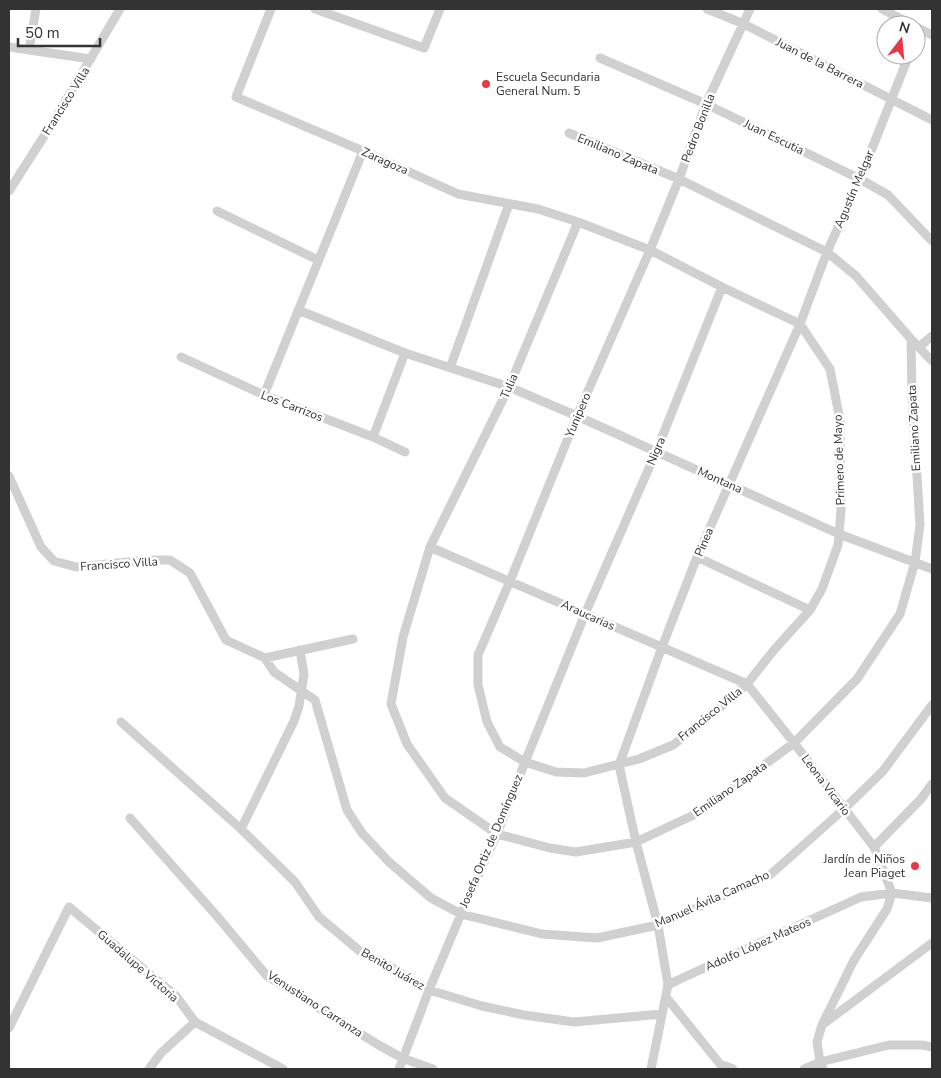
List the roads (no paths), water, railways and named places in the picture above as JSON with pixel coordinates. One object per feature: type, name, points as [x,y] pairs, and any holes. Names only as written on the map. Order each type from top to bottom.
[{"type":"street","points":[[29,50],[36,9]]},
{"type":"street","name":"Francisco Villa","points":[[9,191],[13,177],[53,122],[120,9]]},
{"type":"street","name":"Zaragoza","points":[[271,9],[236,97],[458,194],[538,209],[578,222]]},
{"type":"street","points":[[315,9],[424,48],[440,9]]},
{"type":"street","name":"Juan de la Barrera","points":[[707,9],[744,24],[932,120]]},
{"type":"street","name":"Pedro Bonilla","points":[[650,250],[679,180],[706,104],[750,9]]},
{"type":"street","points":[[9,47],[91,59]]},
{"type":"street","name":"Juan Escutia","points":[[600,58],[706,104],[860,179],[888,195],[932,241]]},
{"type":"street","name":"Agustín Melgar","points":[[800,324],[827,252],[860,179],[905,65]]},
{"type":"street","name":"Emiliano Zapata","points":[[569,133],[679,180],[827,252],[856,276],[932,361]]},
{"type":"street","points":[[264,395],[363,151]]},
{"type":"street","points":[[450,368],[509,204]]},
{"type":"street","points":[[218,212],[318,260]]},
{"type":"street","points":[[578,222],[650,250],[800,324]]},
{"type":"street","name":"Tulia","points":[[430,547],[509,388],[578,222]]},
{"type":"street","name":"Yunipero","points":[[510,581],[577,416],[650,250]]},
{"type":"street","name":"Nigra","points":[[585,614],[656,452],[722,286]]},
{"type":"street","name":"Montana","points":[[298,310],[406,354],[509,388],[577,416],[840,534],[932,569]]},
{"type":"street","name":"Pinea","points":[[619,764],[698,557],[800,324]]},
{"type":"street","name":"Primero de Mayo","points":[[746,684],[810,610],[822,589],[838,545],[840,534],[840,420],[830,369],[800,324]]},
{"type":"street","points":[[919,347],[932,336]]},
{"type":"street","name":"Emiliano Zapata","points":[[430,547],[403,637],[391,704],[407,744],[445,798],[497,834],[550,848],[576,852],[636,842],[700,812],[794,743],[857,679],[900,614],[915,562],[920,525],[912,394],[911,339]]},
{"type":"street","points":[[373,437],[406,354]]},
{"type":"street","name":"Los Carrizos","points":[[181,357],[264,395],[373,437],[405,452]]},
{"type":"street","name":"Francisco Villa","points":[[9,476],[41,547],[54,561],[76,567],[149,560],[170,560],[190,573],[226,640],[265,658]]},
{"type":"street","name":"Araucarias","points":[[430,547],[746,684]]},
{"type":"street","points":[[698,557],[810,610]]},
{"type":"street","name":"Francisco Villa","points":[[510,581],[478,655],[478,685],[488,722],[500,747],[525,762],[556,772],[584,773],[639,759],[673,745],[703,722],[746,684]]},
{"type":"street","name":"Josefa Ortiz de Domínguez","points":[[399,1069],[429,990],[497,834],[585,614]]},
{"type":"street","points":[[265,658],[353,639]]},
{"type":"street","points":[[240,829],[294,721],[304,674],[300,650]]},
{"type":"street","name":"Manuel Ávila Camacho","points":[[265,658],[274,672],[315,700],[347,810],[362,834],[389,862],[431,898],[461,914],[542,934],[597,938],[658,925],[770,875],[883,772],[932,706]]},
{"type":"street","name":"Leona Vicario","points":[[746,684],[874,847],[892,893]]},
{"type":"street","name":"Benito Juárez","points":[[121,722],[240,829],[295,882],[320,917],[361,952],[384,963],[429,990],[482,1006],[524,1015],[574,1022],[662,1014]]},
{"type":"street","points":[[619,764],[636,842],[658,925],[668,985],[651,1069]]},
{"type":"street","points":[[874,847],[921,799],[932,784]]},
{"type":"street","name":"Venustiano Carranza","points":[[130,818],[267,976],[377,1044],[402,1058],[433,1069]]},
{"type":"street","points":[[822,1065],[816,1042],[822,1025],[854,960],[887,909],[892,893]]},
{"type":"street","name":"Adolfo López Mateos","points":[[668,985],[861,897],[892,893],[932,898]]},
{"type":"street","name":"Guadalupe Victoria","points":[[9,1028],[69,907],[176,996],[195,1022],[283,1069]]},
{"type":"street","points":[[822,1025],[932,943]]},
{"type":"street","points":[[666,997],[720,1064],[733,1069]]},
{"type":"street","points":[[150,1069],[161,1053],[195,1022]]},
{"type":"street","points":[[922,1045],[932,1038]]},
{"type":"street","points":[[804,1069],[889,1045],[922,1045],[932,1047]]},
{"type":"place","name":"Escuela Secundaria General Num. 5","points":[[486,84]]},
{"type":"place","name":"Jardín de Niños Jean Piaget","points":[[915,866]]}]
